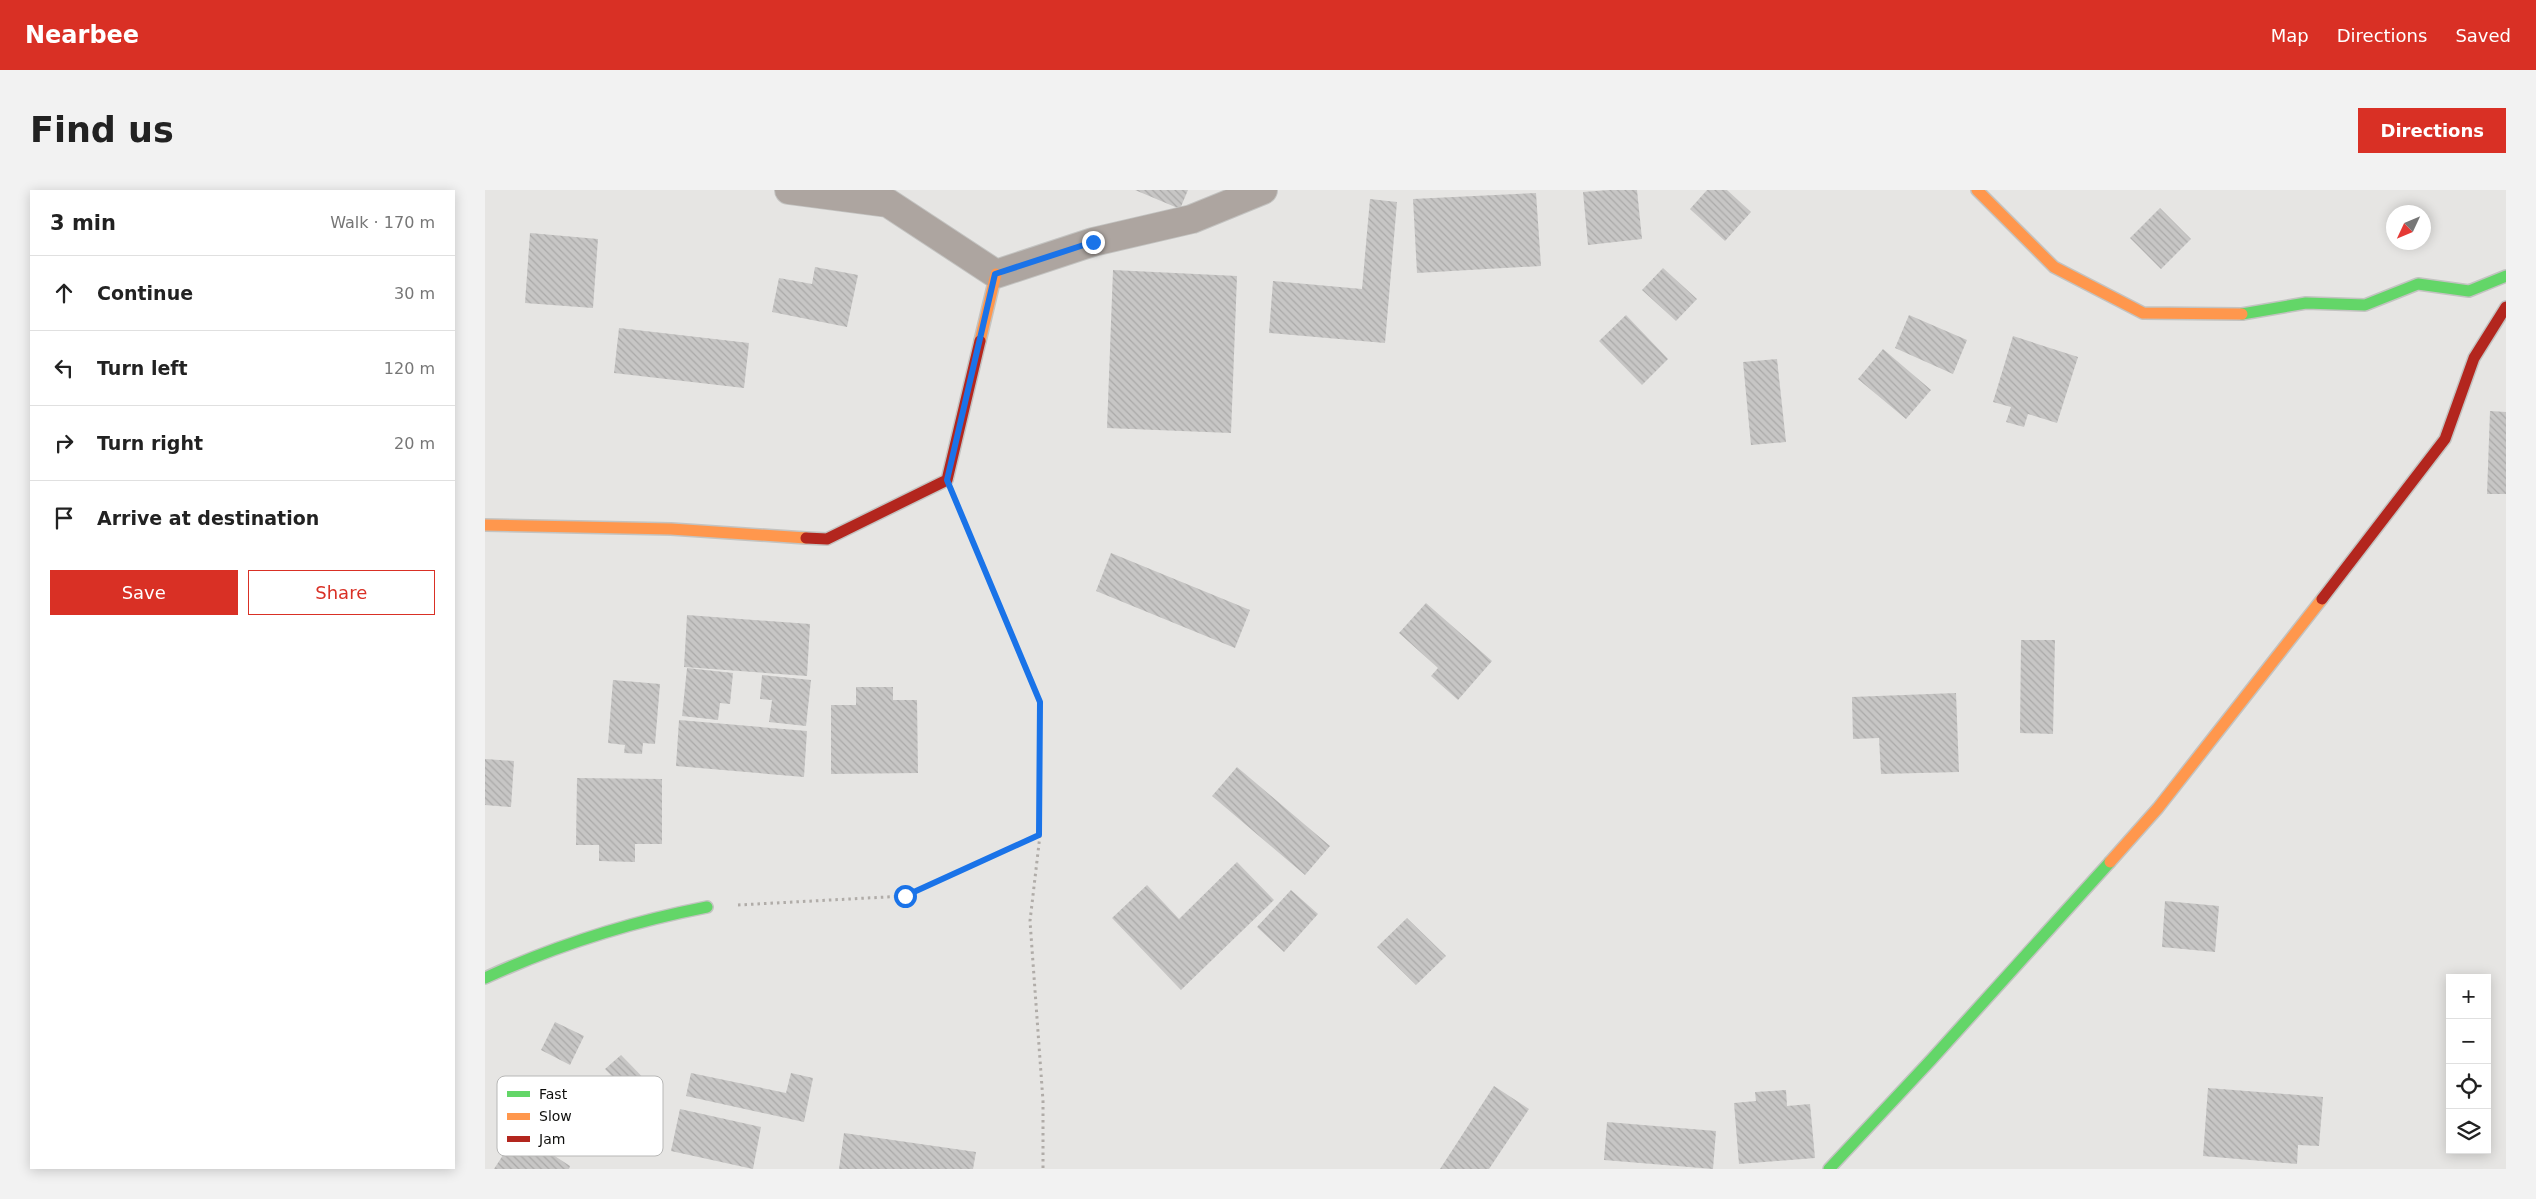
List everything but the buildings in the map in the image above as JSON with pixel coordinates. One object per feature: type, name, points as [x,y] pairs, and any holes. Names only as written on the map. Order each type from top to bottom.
[{"type":"street","points":[[789,190],[888,203],[995,274]]},
{"type":"street","points":[[995,274],[1093,242],[1192,219],[1263,190]]},
{"type":"street","points":[[1977,190],[2054,267],[2143,313],[2247,314],[2306,303],[2365,305],[2419,284],[2469,291],[2506,276]]},
{"type":"street","points":[[485,525],[671,529],[827,539],[947,480],[995,274]]},
{"type":"street","points":[[1829,1169],[1931,1060],[2158,808],[2267,672],[2445,439],[2474,358],[2506,307]]},
{"type":"street","points":[[485,978],[518,962],[603,930],[707,907]]},
{"type":"path","points":[[947,480],[1040,702],[1039,835],[1030,921],[1043,1101],[1043,1169]]},
{"type":"path","points":[[707,907],[905,896],[1039,835]]},
{"type":"traffic: fast","points":[[2242,314],[2306,303],[2365,305],[2418,284],[2469,291],[2506,276]]},
{"type":"traffic: fast","points":[[1829,1169],[1931,1060],[2110,862]]},
{"type":"traffic: fast","points":[[485,978],[539,955],[622,927],[707,907]]},
{"type":"traffic: slow","points":[[1977,190],[2054,267],[2143,313],[2242,314]]},
{"type":"traffic: slow","points":[[980,341],[996,274]]},
{"type":"traffic: slow","points":[[485,525],[671,529],[806,538]]},
{"type":"traffic: slow","points":[[2110,862],[2158,808],[2322,599]]},
{"type":"traffic: jam","points":[[2322,599],[2445,439],[2474,358],[2506,307]]},
{"type":"traffic: jam","points":[[806,538],[827,539],[947,480],[980,341]]},
{"type":"route","points":[[905,896],[1039,835],[1040,702],[947,480],[995,274],[1093,242]]}]
